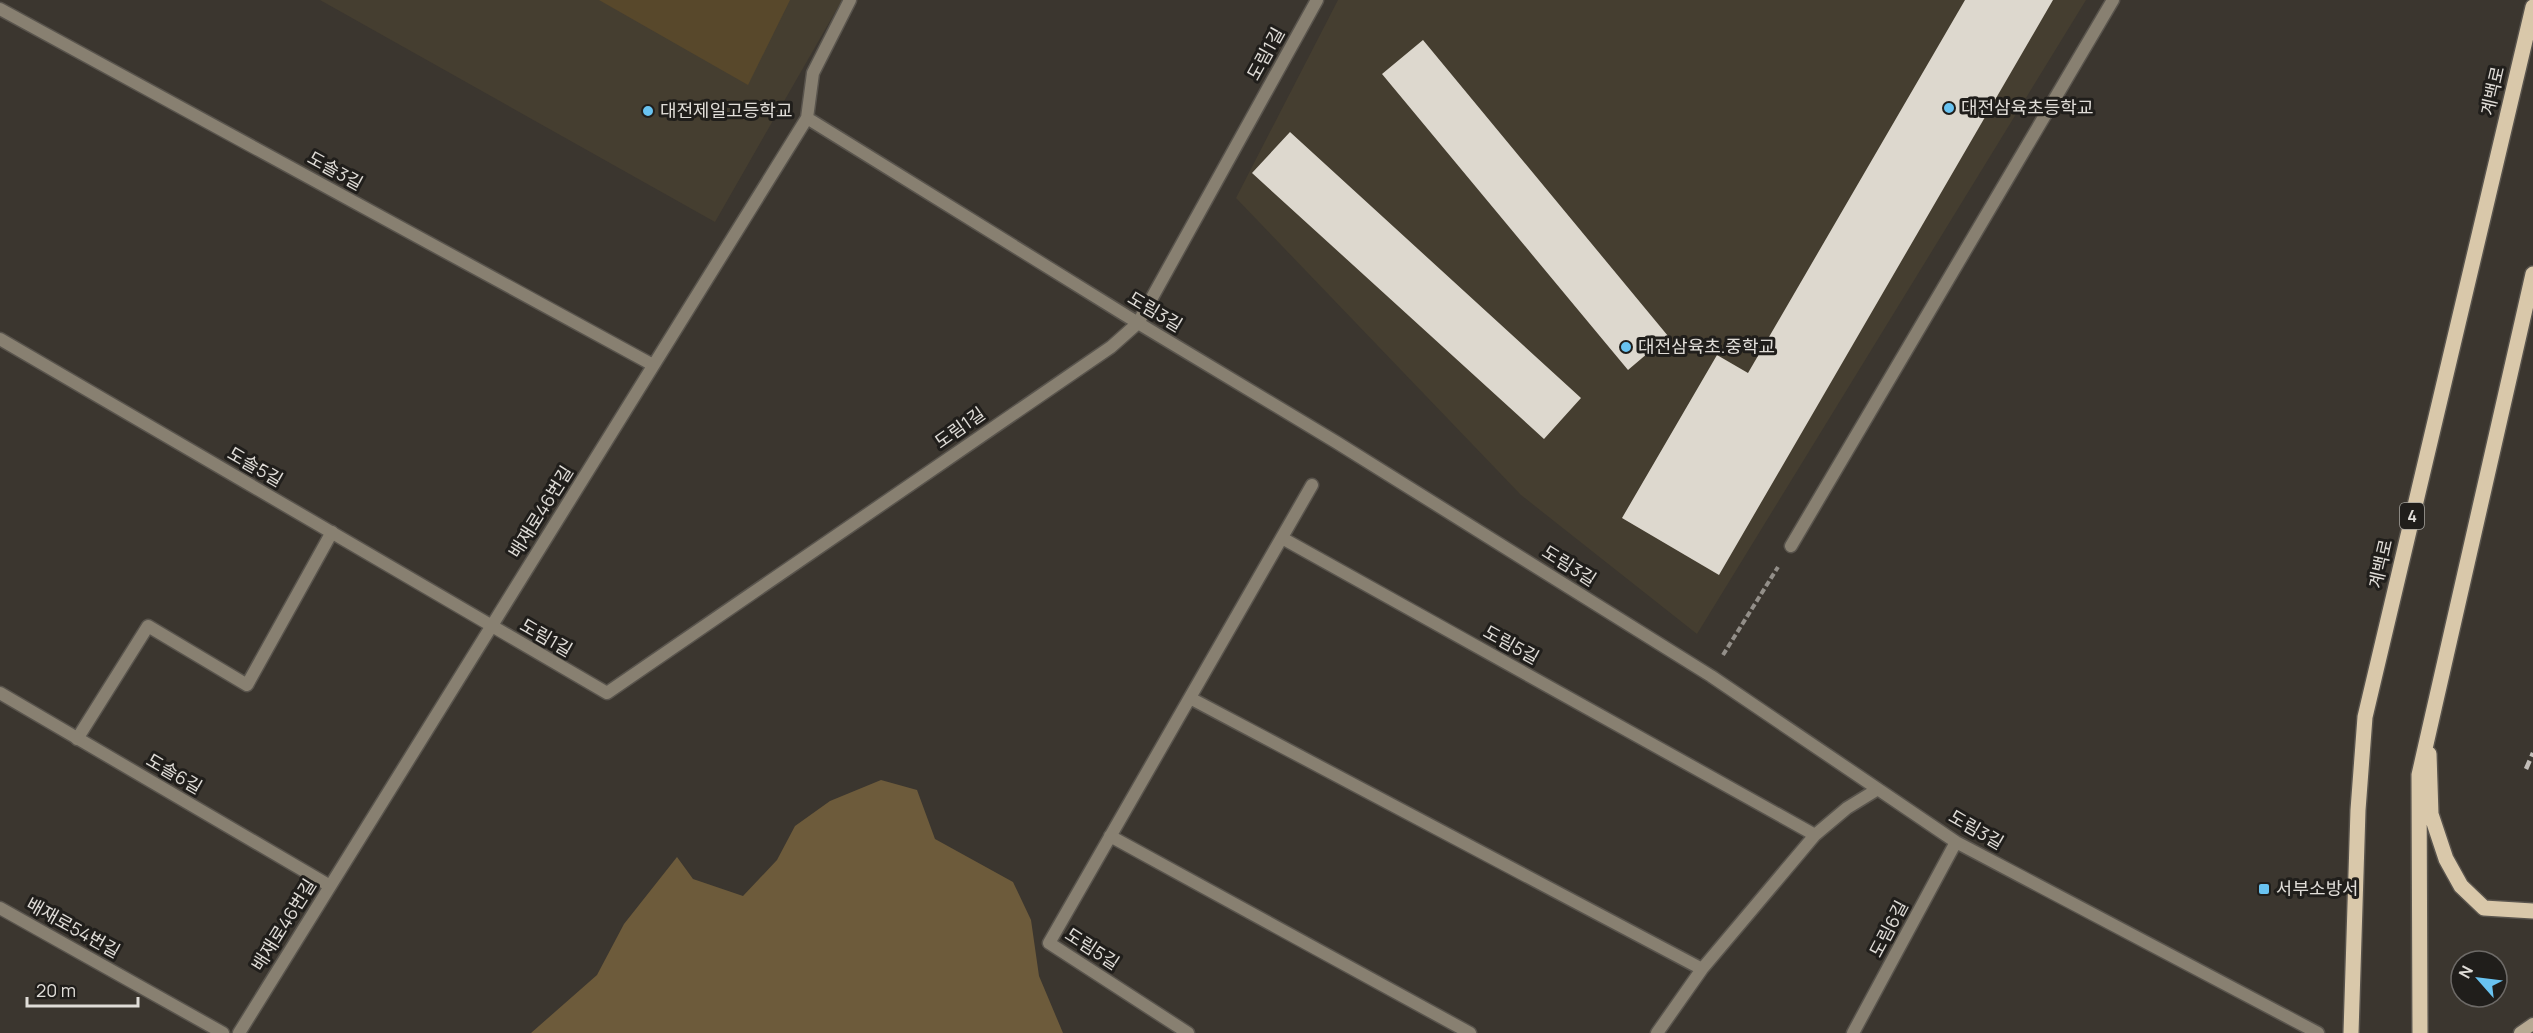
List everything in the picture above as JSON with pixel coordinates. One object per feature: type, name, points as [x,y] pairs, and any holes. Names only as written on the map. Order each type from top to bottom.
[{"type":"main road","name":"계백로","points":[[2351,1033],[2358,810],[2365,717],[2533,7]]},
{"type":"main road","points":[[2420,1033],[2419,775],[2533,274]]},
{"type":"main road","points":[[2428,736],[2431,814],[2446,859],[2462,886],[2484,908],[2533,912]]},
{"type":"main road","points":[[2520,1033],[2533,1024]]},
{"type":"street","name":"배재로46번길","points":[[238,1033],[807,118],[813,73],[850,0]]},
{"type":"street","name":"도림1길","points":[[490,627],[607,693],[1111,347],[1138,324],[1317,0]]},
{"type":"street","points":[[1791,546],[2113,0]]},
{"type":"street","name":"도솔3길","points":[[0,9],[653,365]]},
{"type":"street","name":"도림3길","points":[[807,118],[1138,324],[1336,442],[1711,676],[1956,842],[2318,1033]]},
{"type":"street","name":"도솔5길","points":[[0,339],[332,532],[490,627]]},
{"type":"street","points":[[1282,538],[1312,485]]},
{"type":"street","points":[[77,739],[147,627],[247,686],[332,532]]},
{"type":"street","name":"도림5길","points":[[1188,1033],[1049,943],[1282,538],[1815,835]]},
{"type":"street","name":"도솔6길","points":[[0,693],[330,886]]},
{"type":"street","points":[[1190,698],[1702,969]]},
{"type":"street","points":[[1658,1033],[1702,969],[1815,835],[1847,808],[1878,789]]},
{"type":"street","points":[[1110,836],[1470,1033]]},
{"type":"street","name":"도림6길","points":[[1853,1033],[1956,842]]},
{"type":"street","name":"배재로54번길","points":[[0,908],[223,1033]]},
{"type":"path","points":[[1711,676],[1791,546]]},
{"type":"shaded area","name":"대전제일고등학교","points":[[320,0],[842,0],[715,222]]},
{"type":"shaded area","points":[[599,0],[790,0],[748,85]]},
{"type":"shaded area","name":"대전삼육초.중학교","points":[[1338,0],[2086,0],[1697,634],[1521,495],[1236,198]]},
{"type":"shaded area","points":[[881,780],[917,790],[935,839],[1013,882],[1031,920],[1039,976],[1063,1033],[531,1033],[597,975],[624,924],[677,857],[693,879],[743,896],[777,860],[795,826],[830,801]]},
{"type":"building","points":[[1965,0],[2053,0],[1719,575],[1622,518],[1717,355],[1748,373]]},
{"type":"building","points":[[1423,40],[1668,336],[1628,370],[1382,74]]},
{"type":"building","points":[[1290,132],[1581,398],[1544,439],[1252,173]]},
{"type":"railway","points":[[2526,769],[2533,753]]},
{"type":"place","name":"대전삼육초등학교","points":[[1949,108]]},
{"type":"place","name":"대전제일고등학교","points":[[648,111]]},
{"type":"place","name":"대전삼육초.중학교","points":[[1626,347]]},
{"type":"place","name":"서부소방서","points":[[2264,889]]}]
